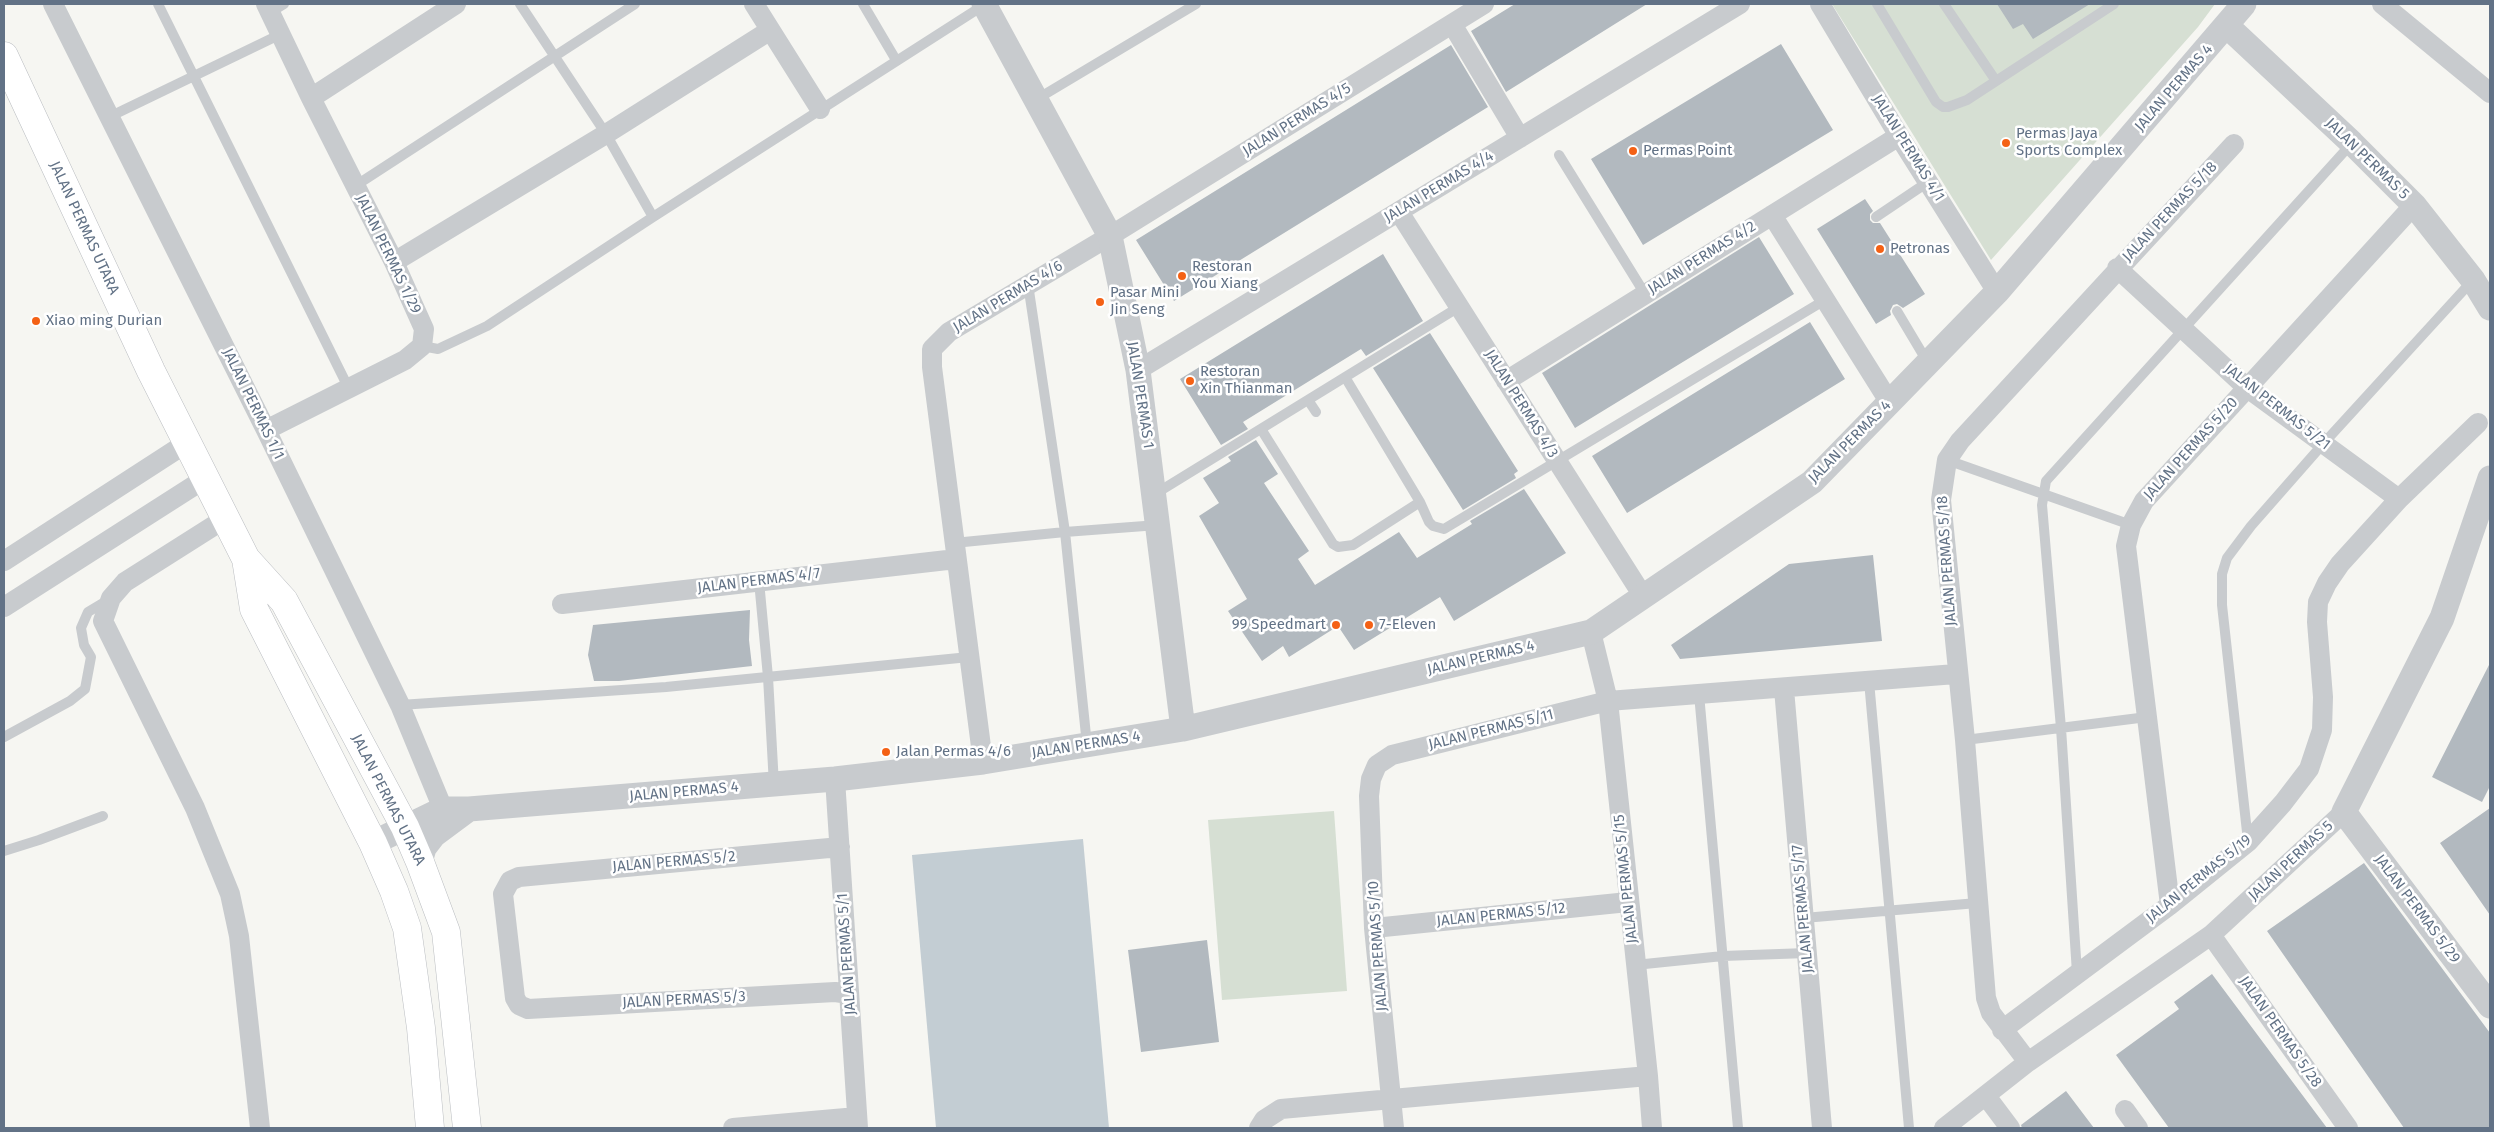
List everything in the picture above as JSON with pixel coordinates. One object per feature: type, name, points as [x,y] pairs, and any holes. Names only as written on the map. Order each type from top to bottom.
[{"type":"main road","name":"JALAN PERMAS UTARA","points":[[4,56],[151,371],[246,559],[284,601],[405,827],[446,932],[452,968],[467,1128]]},
{"type":"main road","name":"JALAN PERMAS UTARA","points":[[246,559],[254,610],[372,843],[394,891],[407,928],[421,1028],[430,1128]]},
{"type":"street","name":"JALAN PERMAS 1/1","points":[[52,4],[266,430],[400,705],[443,809]]},
{"type":"street","points":[[311,98],[456,4]]},
{"type":"street","points":[[754,4],[769,31],[820,109]]},
{"type":"street","name":"JALAN PERMAS 1","points":[[985,4],[1110,236],[1138,370],[1159,525],[1182,730]]},
{"type":"street","name":"JALAN PERMAS 4/5","points":[[1110,236],[1484,4]]},
{"type":"street","name":"JALAN PERMAS 4/4","points":[[1138,370],[1740,4]]},
{"type":"street","name":"JALAN PERMAS 4/1","points":[[1820,4],[1899,136],[1997,292]]},
{"type":"street","name":"JALAN PERMAS 4","points":[[372,843],[443,809],[469,809],[835,779],[983,762],[1182,730],[1591,632],[1812,482],[1997,292],[2244,4]]},
{"type":"street","points":[[2382,4],[2490,93]]},
{"type":"street","name":"JALAN PERMAS 1/29","points":[[274,7],[281,34],[311,98],[394,262],[424,329],[422,346]]},
{"type":"street","points":[[1452,24],[1520,138]]},
{"type":"street","name":"JALAN PERMAS 5","points":[[2227,26],[2352,143],[2414,205],[2473,280],[2490,308]]},
{"type":"street","points":[[394,262],[606,134],[769,31]]},
{"type":"street","name":"JALAN PERMAS 4/2","points":[[1506,380],[1899,136]]},
{"type":"street","name":"JALAN PERMAS 5/18","points":[[2028,1062],[2002,1030],[1991,1013],[1986,998],[1965,740],[1956,674],[1941,500],[1947,460],[1960,441],[2117,268],[2234,144]]},
{"type":"street","name":"JALAN PERMAS 5/20","points":[[2170,905],[2126,546],[2131,525],[2144,501],[2414,205]]},
{"type":"street","name":"JALAN PERMAS 4/3","points":[[1399,212],[1643,596]]},
{"type":"street","points":[[1772,215],[1890,403]]},
{"type":"street","name":"JALAN PERMAS 4/6","points":[[983,762],[932,367],[932,349],[949,332],[1110,236]]},
{"type":"street","name":"JALAN PERMAS 5/21","points":[[2117,268],[2246,387],[2399,499]]},
{"type":"street","points":[[266,430],[405,360],[422,346]]},
{"type":"street","name":"JALAN PERMAS 5/19","points":[[2002,1030],[2170,905],[2248,842],[2283,803],[2309,769],[2322,730],[2323,697],[2316,622],[2318,602],[2340,564],[2399,499],[2478,423]]},
{"type":"street","points":[[4,561],[188,442]]},
{"type":"street","points":[[4,607],[206,478]]},
{"type":"street","name":"JALAN PERMAS 5","points":[[1944,1128],[2028,1062],[2211,935],[2344,812],[2442,618],[2490,478]]},
{"type":"street","points":[[226,518],[125,582],[111,598],[103,621],[195,808],[230,894],[239,936],[260,1128]]},
{"type":"street","name":"JALAN PERMAS 4/7","points":[[562,604],[759,581],[955,551]]},
{"type":"street","name":"JALAN PERMAS 5/15","points":[[1591,632],[1608,701],[1652,1128]]},
{"type":"street","name":"JALAN PERMAS 5/11","points":[[1377,766],[1392,755],[1608,701],[1784,689],[1956,674]]},
{"type":"street","name":"JALAN PERMAS 5/17","points":[[1784,689],[1822,1128]]},
{"type":"street","name":"JALAN PERMAS 5/10","points":[[1377,766],[1371,779],[1369,796],[1374,928],[1394,1128]]},
{"type":"street","name":"JALAN PERMAS 5/1","points":[[835,779],[857,1123]]},
{"type":"street","points":[[420,862],[424,848],[434,835],[469,809]]},
{"type":"street","name":"JALAN PERMAS 5/29","points":[[2344,812],[2490,1006]]},
{"type":"street","name":"JALAN PERMAS 5/2","points":[[519,1005],[515,998],[503,894],[510,881],[519,877],[840,847]]},
{"type":"street","name":"JALAN PERMAS 5/12","points":[[1374,928],[1628,902]]},
{"type":"street","name":"JALAN PERMAS 5/28","points":[[2211,935],[2348,1128]]},
{"type":"street","name":"JALAN PERMAS 5/3","points":[[519,1005],[528,1009],[834,992],[849,994]]},
{"type":"street","points":[[1258,1128],[1264,1120],[1281,1109],[1648,1076]]},
{"type":"street","points":[[1986,1096],[2010,1128]]},
{"type":"street","points":[[2124,1110],[2138,1128]]},
{"type":"street","points":[[733,1128],[857,1123]]},
{"type":"lane","points":[[158,4],[349,389]]},
{"type":"lane","points":[[520,4],[606,134],[653,217]]},
{"type":"lane","points":[[355,186],[635,4]]},
{"type":"lane","points":[[863,4],[896,60]]},
{"type":"lane","points":[[422,346],[438,348],[487,326],[985,4]]},
{"type":"lane","points":[[1037,99],[1196,4]]},
{"type":"lane","points":[[1877,4],[1940,105],[1948,107],[1960,104],[2114,4]]},
{"type":"lane","points":[[1944,4],[1996,81]]},
{"type":"lane","points":[[109,117],[281,34]]},
{"type":"lane","points":[[2077,973],[2061,728],[2042,505],[2046,481],[2352,143]]},
{"type":"lane","points":[[1559,155],[1645,294]]},
{"type":"lane","points":[[1876,217],[1928,182]]},
{"type":"lane","points":[[2248,842],[2222,605],[2222,574],[2227,558],[2250,526],[2473,280]]},
{"type":"lane","points":[[1028,284],[1065,532],[1087,745]]},
{"type":"lane","points":[[1345,377],[1420,502],[1429,522],[1433,526],[1444,529],[1825,300]]},
{"type":"lane","points":[[1155,494],[1459,307]]},
{"type":"lane","points":[[1897,311],[1928,363]]},
{"type":"lane","points":[[1308,400],[1316,412]]},
{"type":"lane","points":[[1261,429],[1333,544],[1338,547],[1353,545],[1420,502]]},
{"type":"lane","points":[[1947,460],[2131,525]]},
{"type":"lane","points":[[955,551],[1065,532],[1159,525]]},
{"type":"lane","points":[[759,581],[768,677],[774,785]]},
{"type":"lane","points":[[4,737],[70,701],[85,689],[91,657],[84,645],[81,628],[88,612],[111,598]]},
{"type":"lane","points":[[400,705],[666,687],[969,657]]},
{"type":"lane","points":[[1869,681],[1891,909],[1909,1128]]},
{"type":"lane","points":[[1699,694],[1738,1128]]},
{"type":"lane","points":[[1965,740],[2147,717]]},
{"type":"lane","points":[[4,850],[39,840],[103,816]]},
{"type":"lane","points":[[1804,918],[1977,903]]},
{"type":"lane","points":[[1636,965],[1723,956],[1807,953]]},
{"type":"shaded area","name":"Permas Jaya Sports Complex","points":[[1832,4],[2215,4],[2198,27],[1991,260]]},
{"type":"shaded area","points":[[1334,811],[1347,991],[1222,1000],[1208,820]]},
{"type":"shaded area","points":[[1083,839],[1109,1128],[936,1128],[912,855]]},
{"type":"building","points":[[1515,4],[1647,4],[1506,92],[1471,31]]},
{"type":"building","points":[[1997,4],[2090,4],[2033,39],[2023,24],[2013,29]]},
{"type":"building","points":[[1781,44],[1833,130],[1643,245],[1591,159]]},
{"type":"building","points":[[1451,45],[1488,107],[1174,301],[1136,240]]},
{"type":"building","points":[[1865,199],[1873,211],[1870,214],[1870,220],[1873,223],[1880,223],[1925,294],[1903,308],[1897,304],[1893,305],[1890,311],[1891,315],[1876,324],[1817,229]]},
{"type":"building","points":[[1759,237],[1794,294],[1575,428],[1542,373]]},
{"type":"building","points":[[1383,254],[1423,321],[1366,356],[1361,349],[1243,422],[1248,429],[1221,445],[1180,379]]},
{"type":"building","points":[[1810,322],[1845,379],[1627,513],[1592,456]]},
{"type":"building","points":[[1430,333],[1518,471],[1514,474],[1516,478],[1463,510],[1373,368]]},
{"type":"building","points":[[1256,440],[1278,474],[1264,483],[1309,551],[1298,559],[1315,585],[1399,532],[1417,558],[1472,524],[1470,521],[1524,489],[1566,553],[1454,621],[1440,597],[1354,650],[1338,626],[1289,657],[1283,646],[1262,661],[1228,611],[1247,599],[1199,516],[1219,503],[1203,478],[1231,461],[1228,457]]},
{"type":"building","points":[[1873,555],[1882,641],[1680,659],[1671,645],[1789,564]]},
{"type":"building","points":[[750,610],[749,640],[752,666],[619,681],[594,681],[588,655],[593,625]]},
{"type":"building","points":[[2490,663],[2490,786],[2482,802],[2432,777]]},
{"type":"building","points":[[2490,808],[2490,915],[2440,843]]},
{"type":"building","points":[[2364,863],[2490,1033],[2490,1128],[2404,1128],[2267,931]]},
{"type":"building","points":[[1207,940],[1219,1042],[1141,1052],[1128,950]]},
{"type":"building","points":[[2212,974],[2327,1128],[2169,1128],[2116,1055],[2179,1009],[2174,1002]]},
{"type":"building","points":[[2066,1091],[2094,1128],[2022,1128],[2021,1125]]},
{"type":"place","name":"Permas Jaya Sports Complex","points":[[2006,143]]},
{"type":"place","name":"Permas Point","points":[[1633,151]]},
{"type":"place","name":"Petronas","points":[[1880,249]]},
{"type":"place","name":"Restoran You Xiang","points":[[1182,276]]},
{"type":"place","name":"Pasar Mini Jin Seng","points":[[1100,302]]},
{"type":"place","name":"Xiao ming Durian","points":[[36,321]]},
{"type":"place","name":"Restoran Xin Thianman","points":[[1190,381]]},
{"type":"place","name":"99 Speedmart","points":[[1336,625]]},
{"type":"place","name":"7-Eleven","points":[[1369,625]]},
{"type":"place","name":"Jalan Permas 4/6","points":[[886,752]]}]
